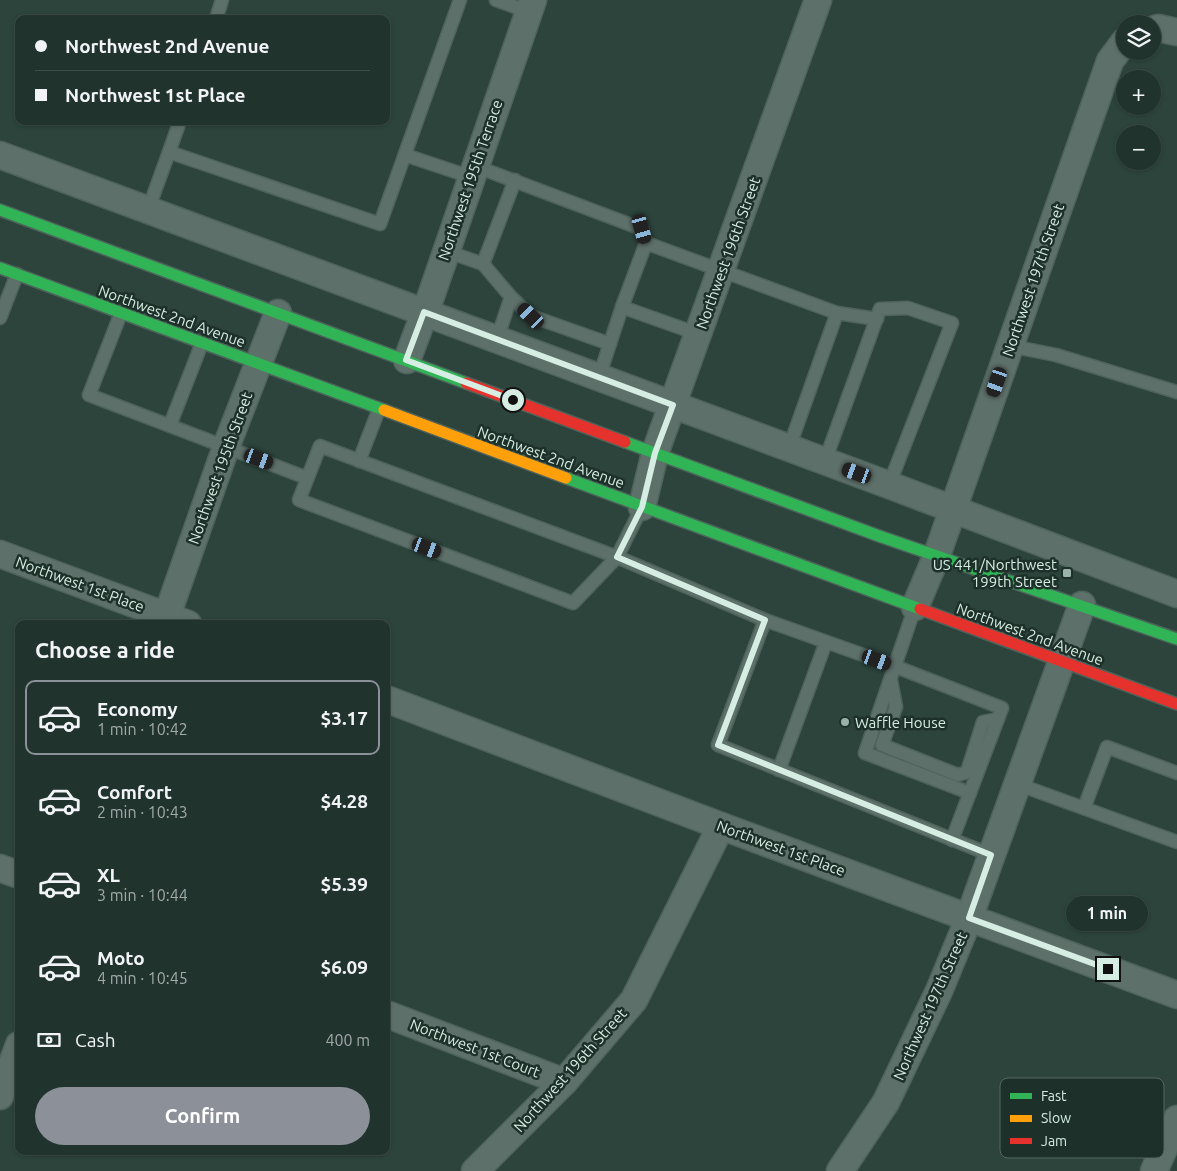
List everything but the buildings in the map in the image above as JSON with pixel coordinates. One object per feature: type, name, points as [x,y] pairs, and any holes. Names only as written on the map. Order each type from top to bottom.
[{"type":"main road","points":[[0,210],[870,532],[1177,638]]},
{"type":"main road","name":"Northwest 2nd Avenue","points":[[0,268],[1177,704]]},
{"type":"street","name":"Northwest 196th Street","points":[[642,507],[655,453],[818,0]]},
{"type":"street","name":"Northwest 195th Terrace","points":[[406,360],[531,6]]},
{"type":"street","points":[[1161,29],[1177,32]]},
{"type":"street","name":"Northwest 197th Street","points":[[916,607],[937,555],[1110,61],[1116,53]]},
{"type":"street","points":[[0,155],[825,461],[1177,594]]},
{"type":"street","name":"Northwest 195th Street","points":[[173,620],[226,447],[278,313]]},
{"type":"street","name":"Northwest 1st Place","points":[[0,554],[170,620]]},
{"type":"street","name":"Northwest 197th Street","points":[[840,1171],[886,1102],[939,991],[969,918],[1082,606]]},
{"type":"street","name":"Northwest 1st Place","points":[[390,701],[721,826],[1177,995]]},
{"type":"street","name":"Northwest 196th Street","points":[[475,1171],[564,1082],[634,1000],[721,826]]},
{"type":"street","points":[[0,868],[15,874]]},
{"type":"street","name":"Northwest 1st Court","points":[[390,1016],[564,1082]]},
{"type":"street","points":[[0,1096],[15,1056]]},
{"type":"street","points":[[1164,1148],[1177,1119]]},
{"type":"street","points":[[1154,1171],[1160,1158]]},
{"type":"lane","points":[[217,15],[222,0]]},
{"type":"lane","points":[[169,152],[380,224],[460,0]]},
{"type":"lane","points":[[496,0],[531,6]]},
{"type":"lane","points":[[148,210],[179,125]]},
{"type":"lane","points":[[405,155],[515,180],[642,229],[646,243],[599,377]]},
{"type":"lane","points":[[484,264],[515,180]]},
{"type":"lane","points":[[646,243],[837,313],[876,319]]},
{"type":"lane","points":[[446,251],[484,264],[531,316],[610,344]]},
{"type":"lane","points":[[0,318],[17,274]]},
{"type":"lane","points":[[497,339],[512,297]]},
{"type":"lane","points":[[622,307],[698,334]]},
{"type":"lane","points":[[825,461],[880,309],[908,308],[952,323],[889,485]]},
{"type":"lane","points":[[121,313],[89,395],[307,478]]},
{"type":"lane","points":[[789,448],[837,313]]},
{"type":"lane","points":[[170,425],[202,343]]},
{"type":"lane","points":[[1010,346],[1056,355],[1177,392]]},
{"type":"lane","points":[[359,461],[379,409]]},
{"type":"lane","points":[[642,507],[617,557],[574,603],[299,500],[320,446],[617,557],[765,620],[826,642],[892,672],[1002,708],[952,840]]},
{"type":"lane","points":[[916,607],[865,753],[970,793]]},
{"type":"lane","points":[[765,620],[718,745],[991,855]]},
{"type":"lane","points":[[779,770],[826,642]]},
{"type":"lane","points":[[892,672],[896,707],[882,745],[958,775],[966,772],[984,722],[998,719]]},
{"type":"lane","points":[[1084,808],[1107,747],[1177,773]]},
{"type":"lane","points":[[1017,784],[1177,842]]},
{"type":"traffic: fast","points":[[0,210],[466,383]]},
{"type":"traffic: fast","points":[[0,268],[384,410]]},
{"type":"traffic: fast","points":[[625,442],[879,536],[1177,639]]},
{"type":"traffic: fast","points":[[566,478],[920,609]]},
{"type":"traffic: slow","points":[[384,410],[566,478]]},
{"type":"traffic: jam","points":[[466,383],[625,442]]},
{"type":"traffic: jam","points":[[920,609],[1177,704]]},
{"type":"place","name":"US 441/Northwest 199th Street","points":[[1067,573]]},
{"type":"place","name":"Waffle House","points":[[845,722]]},
{"type":"route","points":[[513,400],[406,360],[424,312],[673,405],[655,453],[642,507],[617,557],[765,620],[718,745],[991,855],[969,918],[1108,969]]}]
